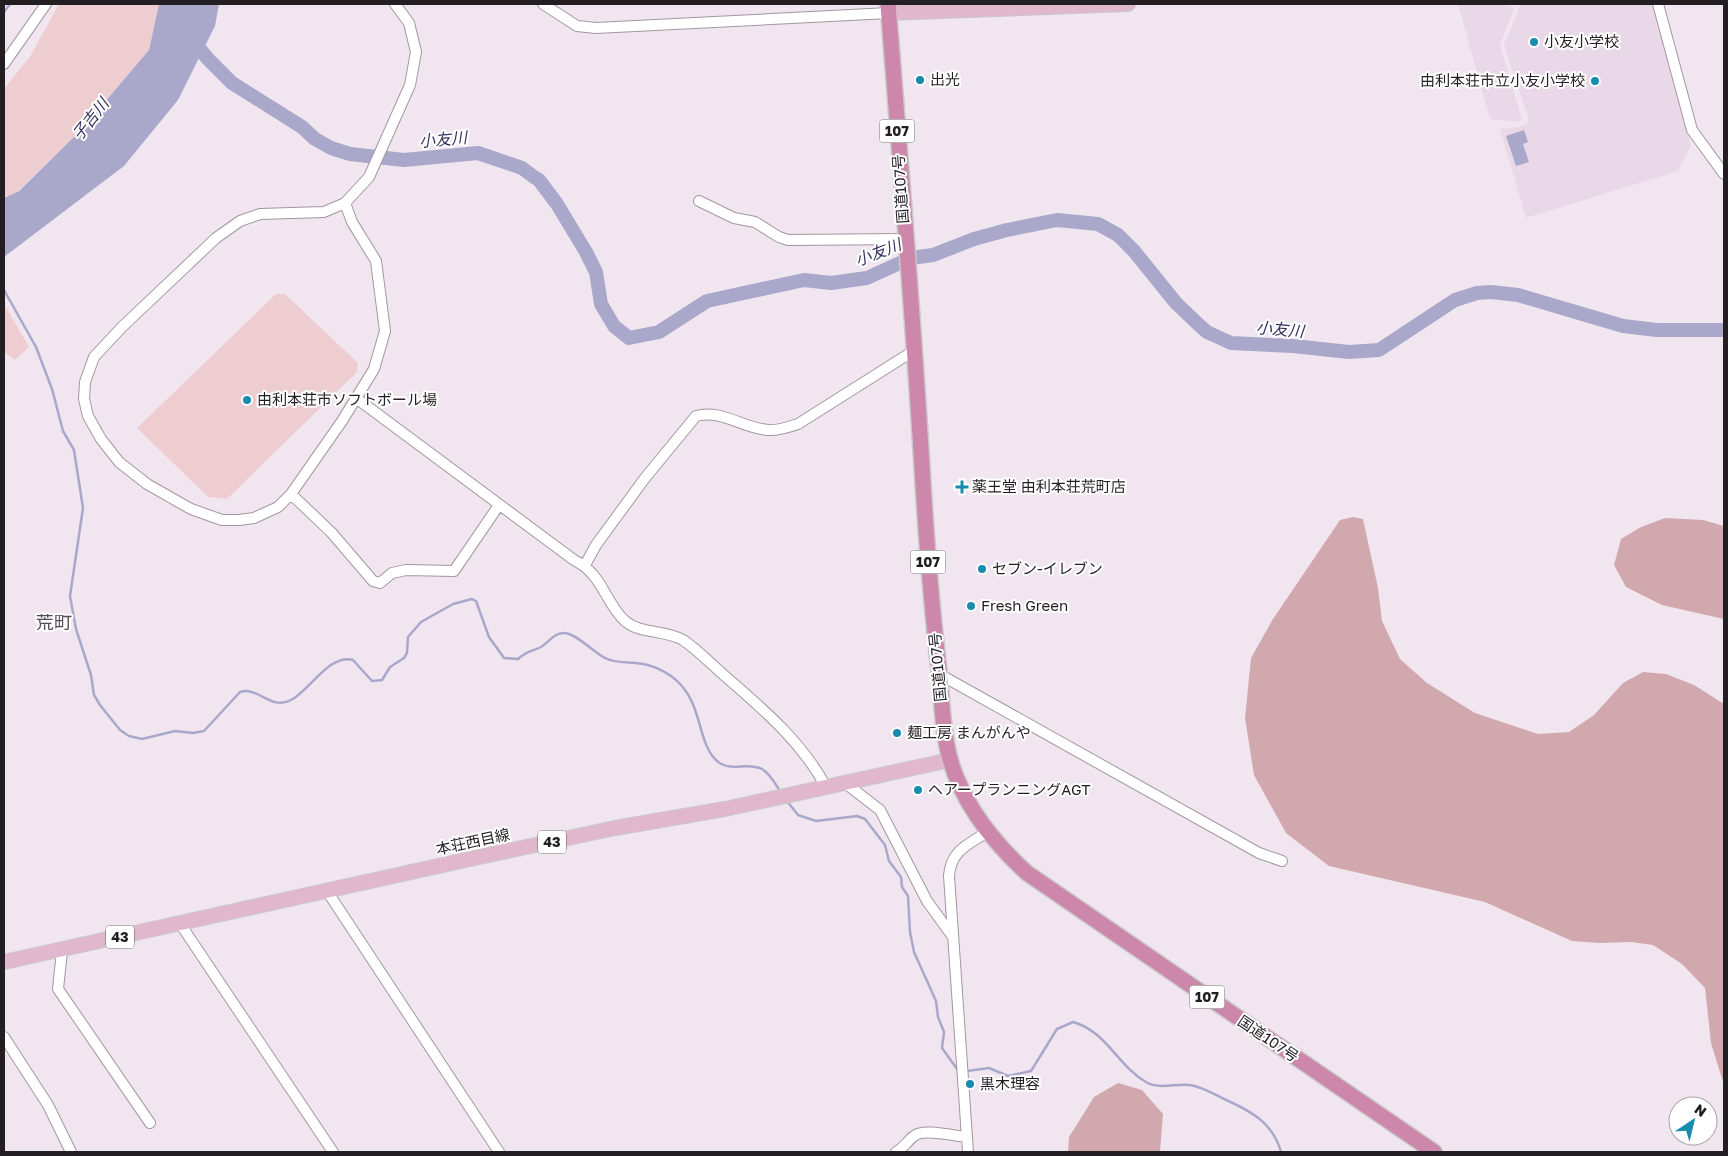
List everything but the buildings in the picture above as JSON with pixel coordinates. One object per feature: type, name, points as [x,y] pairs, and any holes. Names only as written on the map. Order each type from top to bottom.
[{"type":"highway","name":"国道107号","points":[[889,9],[915,350],[928,574],[943,723],[950,760],[965,796],[987,832],[1005,853],[1027,873],[1434,1152]]},
{"type":"main road","points":[[889,9],[1128,4]]},
{"type":"main road","name":"本荘西目線","points":[[4,962],[62,951],[179,922],[615,828],[783,796],[950,760]]},
{"type":"street","points":[[4,64],[46,4]]},
{"type":"street","points":[[345,203],[352,222],[376,261],[385,331],[374,369],[291,494],[268,513],[239,520],[222,520],[191,509],[147,484],[119,462],[100,439],[88,416],[84,399],[85,382],[94,357],[122,327],[216,238],[232,226],[260,214],[324,212],[345,203],[369,177],[410,85],[416,52],[409,23],[395,4]]},
{"type":"street","points":[[543,4],[577,26],[596,28],[889,9]]},
{"type":"street","points":[[1658,4],[1692,130],[1724,174]]},
{"type":"street","points":[[699,201],[734,218],[755,222],[788,240],[906,244]]},
{"type":"street","points":[[585,565],[596,545],[644,478],[696,416],[704,414],[719,415],[768,430],[798,424],[915,350]]},
{"type":"street","points":[[356,398],[574,560],[585,565],[625,621],[636,627],[682,640],[777,722],[799,745],[826,787]]},
{"type":"street","points":[[291,494],[330,532],[373,581],[380,583],[392,573],[406,570],[454,570],[499,504]]},
{"type":"street","points":[[939,674],[1259,853],[1282,861]]},
{"type":"street","points":[[845,783],[880,810],[927,901],[953,937]]},
{"type":"street","points":[[968,1152],[953,937],[951,862],[959,851],[987,832]]},
{"type":"street","points":[[326,891],[499,1152]]},
{"type":"street","points":[[179,922],[333,1152]]},
{"type":"street","points":[[62,951],[58,989],[150,1124]]},
{"type":"street","points":[[4,1037],[48,1105],[71,1152]]},
{"type":"street","points":[[896,1152],[902,1150],[915,1134],[925,1132],[966,1137]]},
{"type":"shaded area","points":[[59,4],[159,4],[149,50],[82,129],[18,191],[4,198],[4,89],[31,55]]},
{"type":"shaded area","points":[[1458,4],[1507,4],[1514,9],[1500,45],[1522,119],[1518,122],[1490,119]]},
{"type":"shaded area","name":"由利本荘市立小友小学校","points":[[1521,4],[1652,4],[1691,145],[1678,171],[1526,218],[1500,129],[1524,126],[1528,122],[1504,45]]},
{"type":"shaded area","name":"由利本荘市ソフトボール場","points":[[276,294],[285,294],[358,363],[357,372],[227,499],[208,497],[137,428]]},
{"type":"shaded area","points":[[4,304],[29,347],[15,360],[4,352]]},
{"type":"shaded area","points":[[1353,517],[1363,519],[1378,588],[1382,621],[1400,659],[1427,683],[1475,713],[1538,734],[1569,732],[1594,715],[1623,683],[1643,672],[1666,674],[1694,685],[1724,704],[1724,1085],[1711,1043],[1705,988],[1682,964],[1653,945],[1631,942],[1600,943],[1572,941],[1485,902],[1329,866],[1286,833],[1254,775],[1245,718],[1251,658],[1273,619],[1340,520]]},
{"type":"shaded area","points":[[1665,518],[1703,520],[1724,526],[1724,619],[1662,605],[1626,587],[1614,565],[1621,539],[1641,527]]},
{"type":"shaded area","points":[[1118,1083],[1142,1090],[1163,1114],[1160,1152],[1068,1152],[1069,1137],[1094,1097]]},
{"type":"water","points":[[159,4],[219,4],[215,26],[178,100],[124,166],[4,257],[4,198],[19,191],[82,129],[149,50]]},
{"type":"water","points":[[1524,130],[1528,142],[1523,144],[1529,162],[1516,166],[1506,136]]},
{"type":"waterway","points":[[4,12],[10,4]]},
{"type":"waterway","name":"小友川","points":[[190,37],[208,59],[232,83],[302,127],[315,139],[331,148],[350,154],[404,160],[478,153],[522,168],[539,180],[557,204],[596,272],[601,304],[614,326],[629,338],[659,332],[707,301],[804,280],[831,283],[867,278],[911,258],[933,255],[974,239],[1007,230],[1057,220],[1098,224],[1118,235],[1134,251],[1176,303],[1199,325],[1207,332],[1231,343],[1293,346],[1349,352],[1379,350],[1455,300],[1477,293],[1491,292],[1518,295],[1623,326],[1657,330],[1724,330]]},
{"type":"waterway","points":[[4,290],[36,347],[52,389],[63,431],[74,450],[83,508],[70,596],[76,629],[91,675],[94,695],[120,730],[129,736],[142,739],[175,731],[193,733],[204,731],[240,692],[253,692],[271,701],[284,703],[298,695],[328,667],[345,659],[353,660],[372,681],[382,680],[390,667],[404,658],[407,653],[408,637],[421,622],[453,604],[472,599],[476,601],[489,637],[504,658],[518,659],[528,652],[541,647],[557,634],[564,633],[573,636],[609,660],[648,665],[665,672],[676,680],[687,693],[696,713],[705,743],[715,759],[726,766],[750,766],[762,769],[771,777],[781,793]]},
{"type":"waterway","points":[[787,801],[798,815],[816,821],[857,816],[865,819],[885,845],[889,861],[901,877],[902,887],[908,896],[910,932],[914,952],[936,1001],[938,1017],[944,1032],[942,1048],[957,1069]]},
{"type":"waterway","points":[[967,1071],[989,1068],[1008,1076],[1031,1071],[1057,1029],[1073,1022],[1094,1033],[1127,1067],[1146,1082],[1156,1086],[1194,1086],[1211,1092],[1250,1112],[1266,1125],[1281,1152]]},
{"type":"place","name":"小友小学校","points":[[1534,42]]},
{"type":"place","name":"出光","points":[[920,80]]},
{"type":"place","name":"由利本荘市立小友小学校","points":[[1595,81]]},
{"type":"place","name":"由利本荘市ソフトボール場","points":[[247,400]]},
{"type":"place","name":"薬王堂 由利本荘荒町店","points":[[962,487]]},
{"type":"place","name":"セブン-イレブン","points":[[982,569]]},
{"type":"place","name":"Fresh Green","points":[[971,606]]},
{"type":"place","name":"麺工房 まんがんや","points":[[897,733]]},
{"type":"place","name":"ヘアープランニングAGT","points":[[918,790]]},
{"type":"place","name":"黒木理容","points":[[970,1084]]},
{"type":"district","name":"荒町","points":[[54,623]]},
{"type":"water label","name":"子吉川","points":[[90,119]]}]
